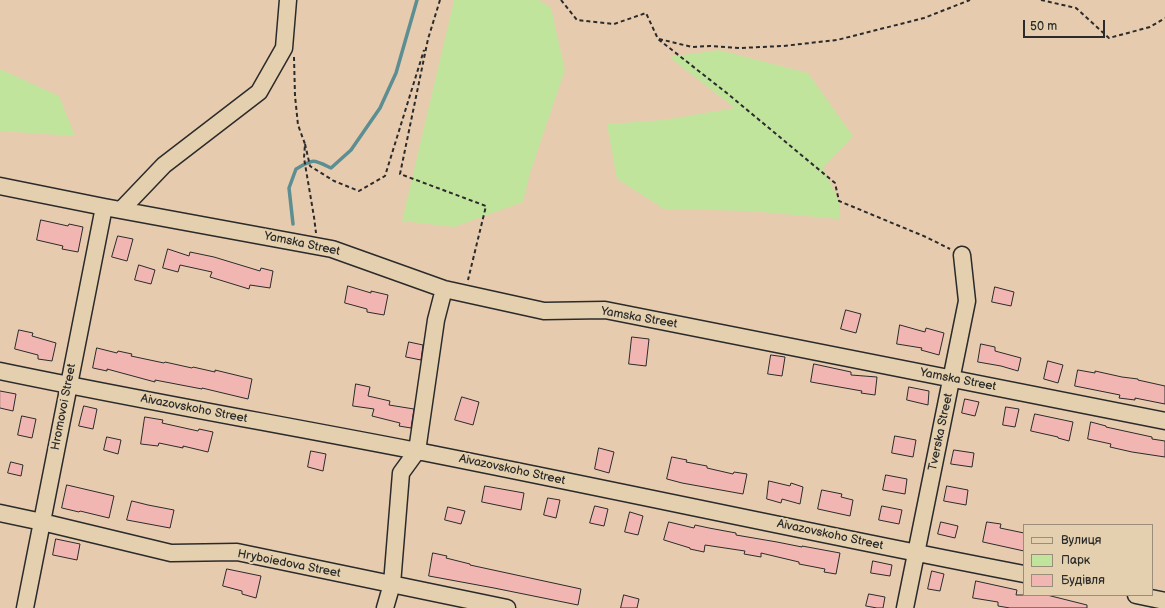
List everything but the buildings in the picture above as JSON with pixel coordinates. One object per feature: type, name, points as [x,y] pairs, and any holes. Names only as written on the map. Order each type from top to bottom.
[{"type":"street","points":[[121,210],[164,165],[259,92],[284,48],[288,0]]},
{"type":"street","name":"Yamska Street","points":[[0,186],[104,207],[332,249],[444,289],[544,311],[605,310],[1165,421]]},
{"type":"street","name":"Hromovoi Street","points":[[25,608],[104,207]]},
{"type":"street","name":"Tverska Street","points":[[905,608],[967,301],[962,255]]},
{"type":"street","points":[[385,608],[392,584],[401,473],[417,451],[436,320],[444,289]]},
{"type":"street","name":"Aivazovskoho Street","points":[[0,371],[68,386],[417,451],[1023,574]]},
{"type":"street","name":"Hryboiedova Street","points":[[0,513],[171,553],[237,552],[507,608]]},
{"type":"street","points":[[1141,596],[1165,601]]},
{"type":"path","points":[[294,57],[295,96],[298,125],[305,144],[310,166],[334,181],[359,192],[385,176],[440,0]]},
{"type":"path","points":[[561,0],[578,20],[614,24],[646,13],[658,39],[734,99],[835,183],[839,201],[926,237],[962,255]]},
{"type":"path","points":[[658,39],[692,47],[710,46],[740,48],[783,46],[837,40],[924,18],[970,0]]},
{"type":"path","points":[[1041,0],[1076,8],[1108,38],[1150,27],[1165,18]]},
{"type":"path","points":[[428,39],[400,174],[486,206],[464,293]]},
{"type":"path","points":[[305,144],[304,158],[314,217],[317,246]]},
{"type":"green space","points":[[454,0],[539,0],[551,8],[565,70],[530,173],[523,202],[454,227],[402,221]]},
{"type":"green space","points":[[719,50],[808,73],[853,136],[823,168],[839,201],[839,219],[750,211],[664,209],[617,179],[607,124],[664,120],[735,108],[669,57]]},
{"type":"green space","points":[[0,69],[59,96],[75,136],[0,131]]},
{"type":"waterway","points":[[293,224],[289,188],[296,169],[313,161],[331,168],[351,150],[380,108],[396,73],[417,0]]}]
